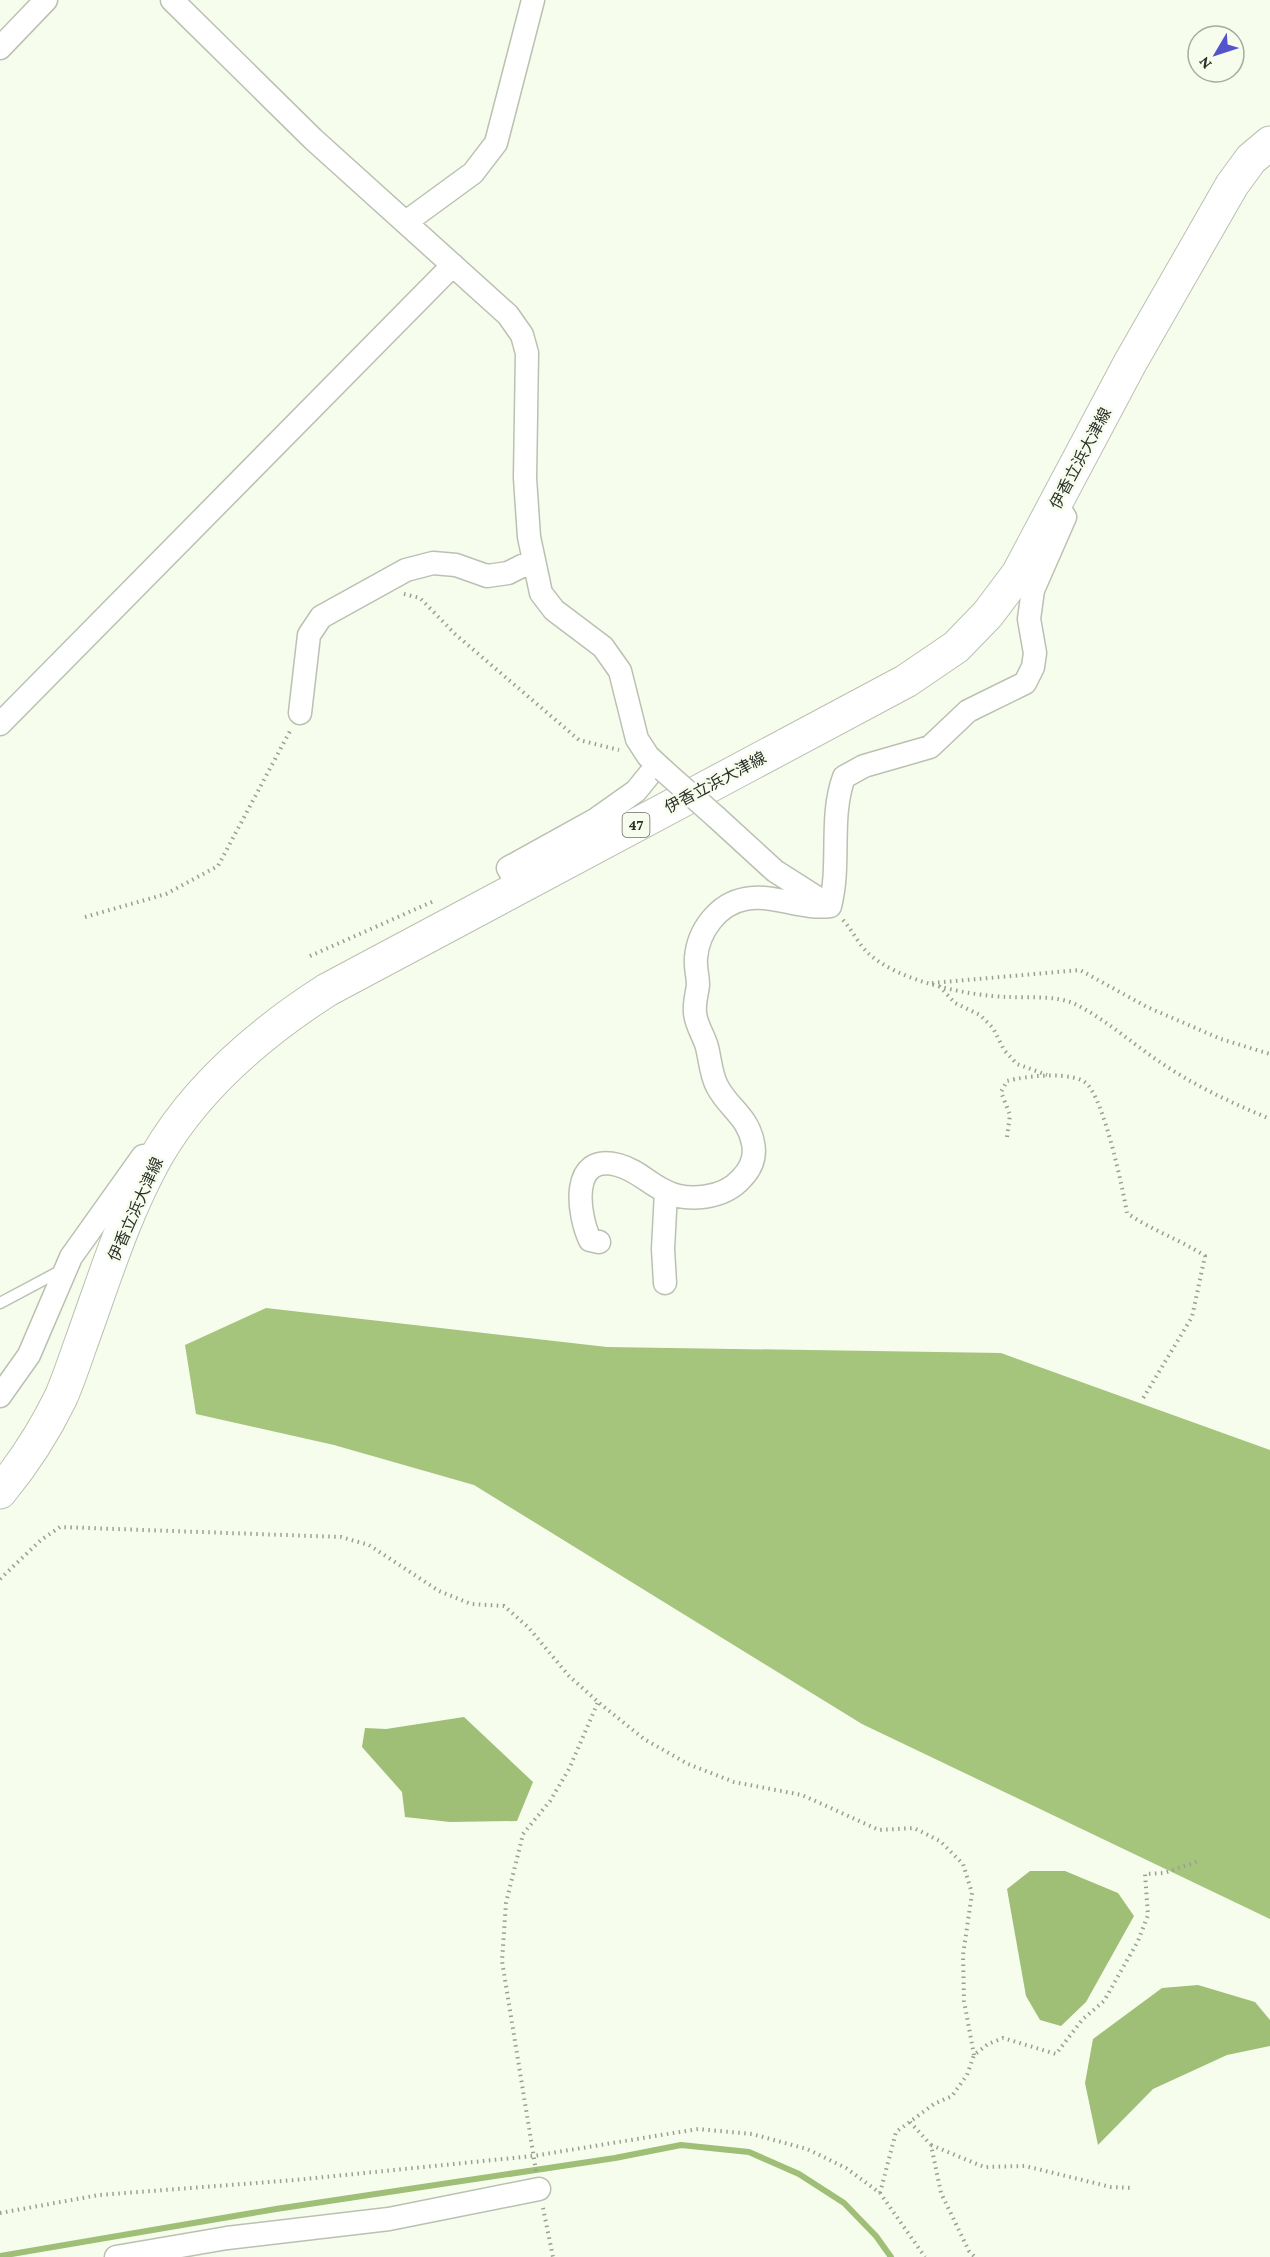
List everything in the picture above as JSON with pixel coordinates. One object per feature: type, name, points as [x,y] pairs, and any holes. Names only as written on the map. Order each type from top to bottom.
[{"type":"main road","name":"伊香立浜大津線","points":[[0,1492],[15,1473],[61,1397],[124,1226],[156,1156],[189,1110],[230,1065],[286,1017],[327,990],[906,681],[956,647],[988,614],[1018,574],[1130,363],[1232,185],[1251,159],[1270,143]]},
{"type":"street","points":[[0,48],[46,0]]},
{"type":"street","points":[[172,0],[314,139],[508,315],[522,335],[527,353],[525,478],[529,537],[541,593],[554,610],[603,647],[620,671],[637,739],[656,764],[775,871],[830,906]]},
{"type":"street","points":[[406,222],[473,173],[496,142],[533,0]]},
{"type":"street","points":[[0,724],[453,265]]},
{"type":"street","points":[[830,906],[837,880],[838,793],[844,777],[864,766],[930,747],[968,711],[1025,683],[1033,667],[1035,653],[1029,619],[1033,590],[1065,517],[1055,504]]},
{"type":"street","points":[[300,713],[309,635],[321,617],[406,570],[433,563],[456,565],[487,576],[508,573],[534,560]]},
{"type":"street","points":[[519,887],[508,868],[595,820],[636,791],[656,764]]},
{"type":"street","points":[[599,1242],[590,1240],[582,1222],[579,1190],[587,1172],[601,1164],[616,1164],[644,1175],[666,1192],[714,1196],[733,1188],[748,1172],[755,1153],[751,1132],[739,1111],[717,1087],[705,1040],[695,1014],[698,984],[696,958],[699,941],[708,923],[727,907],[743,899],[760,897],[813,908],[830,906]]},
{"type":"street","points":[[0,1396],[29,1355],[67,1267],[146,1151],[156,1156]]},
{"type":"street","points":[[665,1283],[663,1249],[666,1192]]},
{"type":"street","points":[[116,2257],[227,2238],[389,2219],[539,2188]]},
{"type":"lane","points":[[0,1303],[67,1267]]},
{"type":"path","points":[[394,599],[402,594],[420,598],[455,634],[579,740],[656,764]]},
{"type":"path","points":[[85,917],[166,894],[218,866],[300,713]]},
{"type":"path","points":[[310,956],[436,900]]},
{"type":"path","points":[[830,906],[867,952],[889,967],[938,986],[984,996],[1072,1002],[1095,1015],[1168,1068],[1218,1097],[1270,1119]]},
{"type":"path","points":[[931,983],[1080,970],[1147,1006],[1221,1040],[1270,1054]]},
{"type":"path","points":[[938,986],[955,1003],[980,1015],[993,1028],[1004,1050],[1017,1064],[1052,1077]]},
{"type":"path","points":[[1007,1137],[1010,1115],[1001,1092],[1007,1081],[1019,1078],[1073,1077],[1087,1084],[1098,1103],[1123,1191],[1126,1213],[1142,1223],[1179,1238],[1205,1256],[1192,1317],[1142,1400]]},
{"type":"path","points":[[0,1579],[41,1540],[60,1527],[341,1537],[369,1545],[439,1591],[471,1604],[504,1606],[528,1627],[568,1676],[598,1702],[644,1739],[688,1764],[734,1782],[802,1795],[879,1830],[914,1828],[940,1841],[963,1864],[972,1893],[963,1955],[964,2001],[974,2055],[967,2075],[952,2096],[934,2104],[896,2132],[880,2193]]},
{"type":"path","points":[[532,2156],[502,1961],[506,1903],[523,1834],[550,1801],[569,1768],[598,1702]]},
{"type":"path","points":[[974,2055],[988,2044],[1004,2038],[1056,2054],[1083,2020],[1104,2001],[1138,1941],[1148,1915],[1145,1874],[1164,1873],[1199,1861]]},
{"type":"path","points":[[910,2122],[931,2145],[984,2167],[1025,2166],[1111,2187],[1133,2188]]},
{"type":"path","points":[[0,2213],[99,2195],[295,2180],[532,2156],[698,2130],[752,2134],[807,2149],[846,2168],[880,2193],[925,2257]]},
{"type":"path","points":[[931,2145],[941,2193],[969,2251],[975,2257]]},
{"type":"shaded area","points":[[266,1308],[607,1347],[1001,1353],[1270,1450],[1270,1919],[862,1724],[474,1485],[334,1445],[196,1414],[185,1345]]},
{"type":"shaded area","points":[[464,1717],[533,1782],[517,1821],[450,1822],[405,1817],[402,1792],[362,1747],[365,1728],[386,1729]]},
{"type":"shaded area","points":[[1030,1871],[1065,1871],[1118,1893],[1134,1916],[1086,2002],[1061,2026],[1040,2020],[1026,1996],[1007,1889]]},
{"type":"shaded area","points":[[1198,1985],[1255,2002],[1270,2020],[1270,2046],[1227,2055],[1153,2089],[1098,2145],[1085,2083],[1093,2039],[1162,1988]]},
{"type":"waterway","points":[[0,2256],[276,2209],[615,2158],[681,2145],[749,2152],[799,2174],[844,2203],[876,2236],[891,2257]]}]
